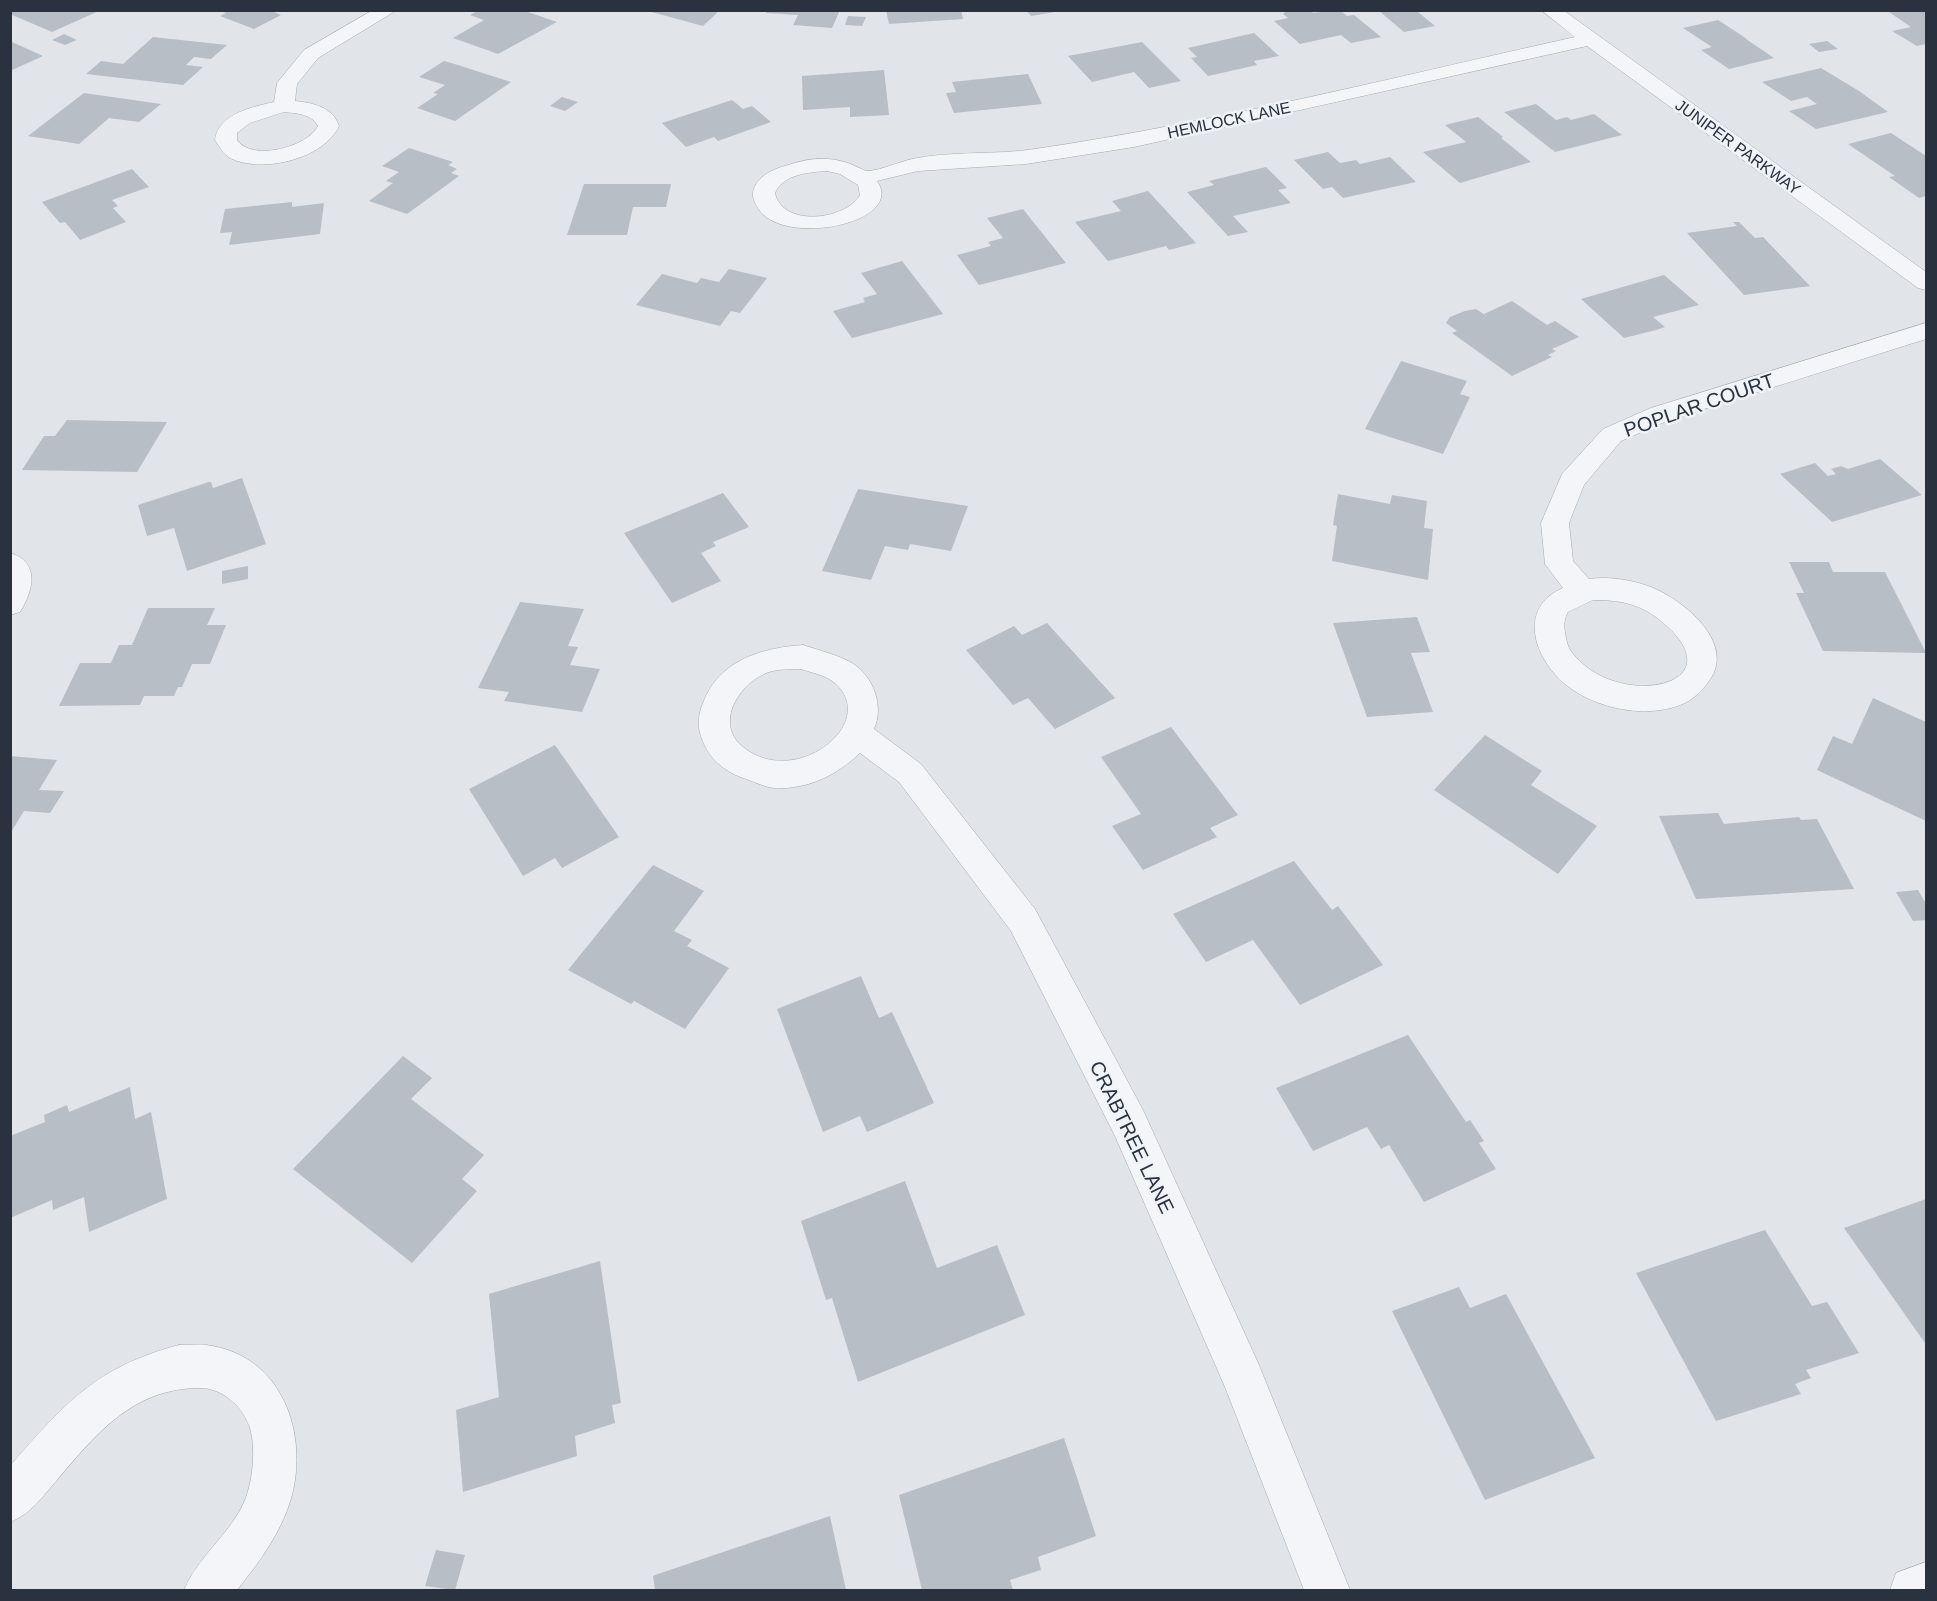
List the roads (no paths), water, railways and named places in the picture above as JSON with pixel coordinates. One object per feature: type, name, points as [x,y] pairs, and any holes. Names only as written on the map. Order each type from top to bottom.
[{"type":"street","points":[[284,106],[287,84],[311,54],[388,10]]},
{"type":"street","name":"JUNIPER PARKWAY","points":[[1550,10],[1926,283]]},
{"type":"street","name":"HEMLOCK LANE","points":[[864,178],[918,164],[1026,157],[1134,141],[1590,40]]},
{"type":"street","name":"POPLAR COURT","points":[[1582,592],[1559,564],[1555,523],[1572,481],[1612,435],[1660,414],[1926,331]]},
{"type":"street","points":[[10,563],[14,566],[19,579],[16,595],[10,603]]},
{"type":"street","points":[[1591,589],[1614,589],[1638,594],[1662,605],[1682,620],[1696,638],[1702,656],[1699,675],[1686,688],[1667,698],[1642,700],[1616,696],[1592,687],[1571,672],[1556,655],[1548,638],[1549,620],[1557,606],[1571,595],[1582,592],[1591,589]]},
{"type":"street","points":[[803,657],[826,662],[845,672],[858,688],[864,706],[863,725],[858,734],[853,743],[836,759],[813,770],[787,775],[762,772],[740,763],[724,749],[714,732],[714,712],[722,693],[736,677],[756,665],[779,658],[803,657]]},
{"type":"street","name":"CRABTREE LANE","points":[[858,734],[910,772],[1023,921],[1129,1123],[1244,1380],[1327,1590]]},
{"type":"street","points":[[10,1500],[74,1429],[109,1397],[147,1375],[187,1366],[223,1370],[251,1386],[270,1415],[277,1451],[270,1494],[250,1538],[207,1590]]},
{"type":"street","points":[[1913,1590],[1926,1585]]}]
